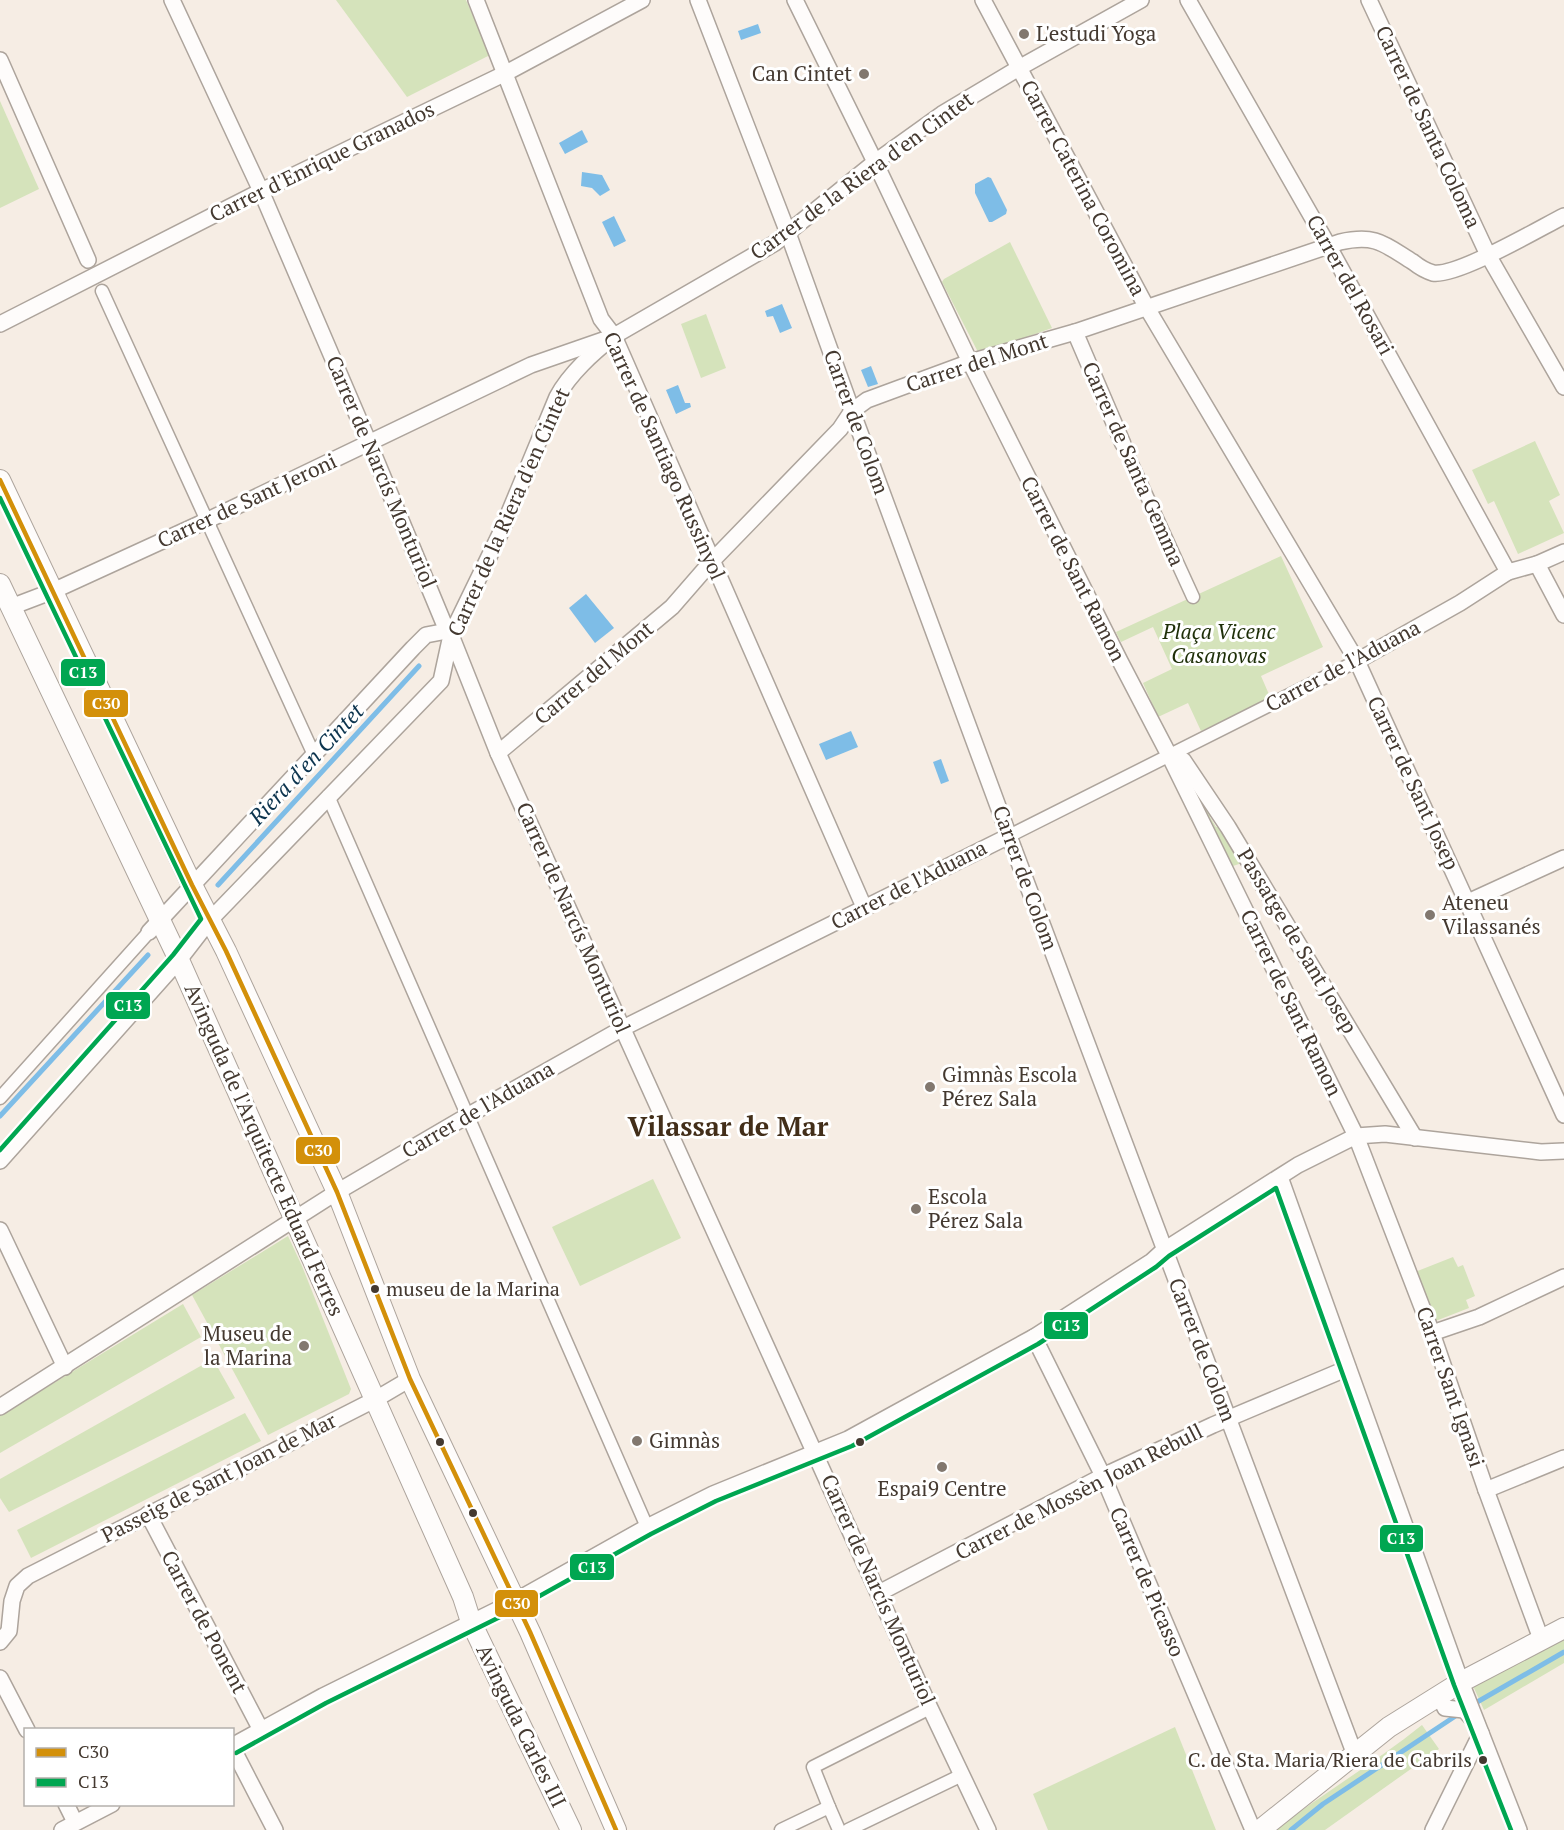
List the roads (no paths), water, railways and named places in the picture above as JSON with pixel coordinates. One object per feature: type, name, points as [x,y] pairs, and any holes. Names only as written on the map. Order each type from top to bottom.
[{"type":"street","name":"Carrer de Narcís Monturiol","points":[[172,0],[261,191],[498,753],[930,1708],[988,1830]]},
{"type":"street","name":"Carrer de Santiago Russinyol","points":[[476,0],[602,319],[614,336],[864,907]]},
{"type":"street","name":"Carrer d'Enrique Granados","points":[[0,324],[261,191],[506,72],[642,0]]},
{"type":"street","name":"Carrer de Colom","points":[[698,0],[788,233],[1009,836],[1355,1755]]},
{"type":"street","name":"Carrer de Sant Ramon","points":[[795,0],[970,362],[1169,755],[1356,1136]]},
{"type":"street","name":"Carrer Caterina Coromina","points":[[983,0],[1147,308]]},
{"type":"street","name":"Carrer de la Riera d'en Cintet","points":[[0,1161],[179,960],[210,920],[441,681],[449,633],[501,532],[562,387],[592,354],[614,336],[788,233],[796,224],[875,162],[942,114],[1141,0]]},
{"type":"street","name":"Carrer del Rosari","points":[[1188,0],[1329,247],[1508,572]]},
{"type":"street","name":"Carrer de Santa Coloma","points":[[1369,0],[1488,255],[1564,387]]},
{"type":"street","points":[[0,60],[88,260]]},
{"type":"street","name":"Carrer del Mont","points":[[498,753],[672,607],[712,561],[840,429],[852,411],[867,400],[970,362],[1074,332],[1355,239],[1381,242],[1434,273],[1453,270],[1488,255],[1564,216]]},
{"type":"street","points":[[102,291],[314,754]]},
{"type":"street","name":"Carrer de Sant Josep","points":[[1147,308],[1357,661],[1564,1115]]},
{"type":"street","name":"Carrer de Santa Gemma","points":[[1074,332],[1193,597]]},
{"type":"street","name":"Carrer de Sant Jeroni","points":[[11,608],[208,520],[531,365],[614,336]]},
{"type":"street","points":[[0,480],[337,1192],[410,1379],[516,1601]]},
{"type":"street","name":"Carrer de l'Aduana","points":[[294,1218],[467,1116],[623,1028],[1357,661],[1460,603],[1508,572],[1537,564],[1564,552]]},
{"type":"street","points":[[1537,564],[1564,615]]},
{"type":"street","name":"Avinguda de l'Arquitecte Eduard Ferres","points":[[0,584],[155,926],[179,960],[376,1399],[463,1597],[471,1622]]},
{"type":"street","name":"Carrer de la Riera d'en Cintet","points":[[0,1098],[192,885],[426,635],[449,633]]},
{"type":"street","name":"Passatge de Sant Josep","points":[[1169,755],[1183,759],[1228,827],[1415,1138]]},
{"type":"street","points":[[328,796],[467,1116],[554,1309],[647,1527]]},
{"type":"street","points":[[1468,902],[1564,858]]},
{"type":"street","points":[[234,1745],[323,1696],[516,1601],[647,1527],[713,1494],[855,1435],[1034,1337],[1152,1261],[1164,1250],[1298,1165],[1356,1136],[1385,1134],[1540,1152],[1564,1151]]},
{"type":"street","name":"Carrer Sant Ignasi","points":[[1356,1136],[1432,1333],[1486,1490],[1542,1639]]},
{"type":"street","points":[[1280,1177],[1461,1682],[1519,1830]]},
{"type":"street","points":[[0,1407],[294,1218]]},
{"type":"street","points":[[0,1230],[64,1367]]},
{"type":"street","points":[[1432,1333],[1479,1317],[1564,1277]]},
{"type":"street","name":"Carrer de Picasso","points":[[1034,1337],[1103,1476],[1252,1830]]},
{"type":"street","name":"Carrer de Mossèn Joan Rebull","points":[[879,1593],[1103,1476],[1348,1368]]},
{"type":"street","name":"Passeig de Sant Joan de Mar","points":[[0,1642],[9,1631],[12,1601],[17,1586],[28,1576],[376,1399],[410,1379]]},
{"type":"street","points":[[1486,1490],[1564,1458]]},
{"type":"street","name":"Carrer de Ponent","points":[[148,1514],[261,1730]]},
{"type":"street","name":"Avinguda Carles III","points":[[516,1601],[616,1830]]},
{"type":"street","name":"Avinguda Carles III","points":[[471,1622],[571,1830]]},
{"type":"street","points":[[1260,1830],[1389,1726],[1461,1682],[1564,1628]]},
{"type":"street","points":[[0,1678],[26,1728]]},
{"type":"street","points":[[1439,1696],[1445,1708],[1464,1710],[1480,1729]]},
{"type":"street","points":[[839,1830],[813,1767],[930,1708]]},
{"type":"street","points":[[1433,1830],[1480,1729]]},
{"type":"street","points":[[234,1750],[275,1830]]},
{"type":"street","points":[[848,1830],[962,1775]]},
{"type":"street","points":[[66,1806],[69,1826],[108,1806]]},
{"type":"street","points":[[781,1830],[829,1808]]},
{"type":"water","points":[[758,24],[761,33],[741,40],[738,31]]},
{"type":"water","points":[[582,130],[588,142],[565,154],[559,143]]},
{"type":"water","points":[[582,172],[602,175],[610,190],[600,196],[592,188],[581,186]]},
{"type":"water","points":[[988,177],[991,178],[1007,210],[1006,214],[992,222],[989,222],[975,193],[975,184]]},
{"type":"water","points":[[614,216],[626,241],[614,247],[602,222]]},
{"type":"water","points":[[782,304],[792,328],[780,333],[773,316],[767,317],[765,311]]},
{"type":"water","points":[[871,366],[878,384],[868,387],[861,370]]},
{"type":"water","points":[[678,385],[685,403],[690,403],[691,407],[676,414],[666,390]]},
{"type":"water","points":[[586,594],[614,628],[595,643],[569,608]]},
{"type":"water","points":[[851,731],[858,747],[826,760],[819,744]]},
{"type":"water","points":[[941,759],[949,781],[941,784],[933,762]]},
{"type":"waterway","name":"Riera d'en Cintet","points":[[218,885],[419,666]]},
{"type":"waterway","name":"Riera d'en Cintet","points":[[0,1116],[148,955]]},
{"type":"waterway","points":[[1472,1705],[1564,1652]]},
{"type":"waterway","points":[[1291,1830],[1323,1804],[1460,1713]]},
{"type":"place","name":"L'estudi Yoga","points":[[1024,34]]},
{"type":"place","name":"Can Cintet","points":[[864,74]]},
{"type":"place","name":"Ateneu Vilassanés","points":[[1430,915]]},
{"type":"place","name":"Gimnàs Escola Pérez Sala","points":[[930,1087]]},
{"type":"place","name":"Escola Pérez Sala","points":[[916,1209]]},
{"type":"place","name":"museu de la Marina","points":[[375,1289]]},
{"type":"place","name":"Museu de la Marina","points":[[304,1346]]},
{"type":"place","name":"Gimnàs","points":[[637,1441]]},
{"type":"place","name":"Espai9 Centre","points":[[942,1467]]},
{"type":"place","name":"C. de Sta. Maria/Riera de Cabrils","points":[[1483,1760]]},
{"type":"district","name":"Vilassar de Mar","points":[[728,1127]]},
{"type":"park label","name":"Plaça Vicenc Casanovas","points":[[1219,644]]}]
